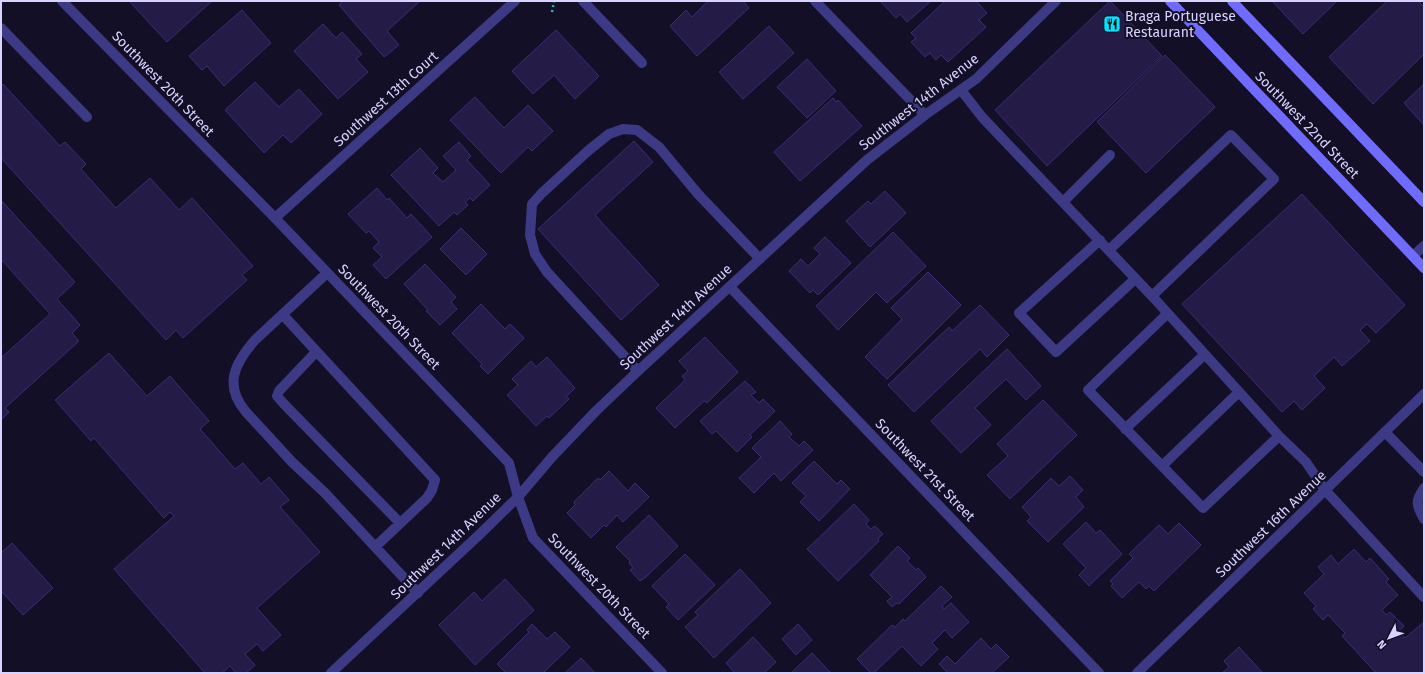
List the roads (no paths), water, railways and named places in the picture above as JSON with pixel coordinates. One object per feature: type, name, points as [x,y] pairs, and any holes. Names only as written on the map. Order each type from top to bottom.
[{"type":"main road","name":"Southwest 22nd Street","points":[[1170,1],[1424,268]]},
{"type":"main road","points":[[1232,1],[1424,202]]},
{"type":"street","name":"Southwest 20th Street","points":[[62,1],[275,218],[509,462],[518,497],[533,538],[662,673]]},
{"type":"street","name":"Southwest 13th Court","points":[[275,218],[515,1]]},
{"type":"street","points":[[583,1],[642,63]]},
{"type":"street","points":[[815,1],[925,115]]},
{"type":"street","name":"Southwest 14th Avenue","points":[[331,673],[418,593],[518,497],[552,457],[638,370],[867,160],[925,115],[976,79],[1056,1]]},
{"type":"street","points":[[1,28],[87,117]]},
{"type":"street","points":[[961,90],[982,117],[1100,240],[1279,436],[1306,462],[1325,490],[1424,597]]},
{"type":"street","points":[[638,370],[547,272],[535,254],[530,235],[532,204],[589,150],[609,134],[623,129],[636,130],[658,147],[698,194],[760,259]]},
{"type":"street","points":[[1109,250],[1231,135],[1274,179],[1152,296]]},
{"type":"street","points":[[1063,202],[1110,155]]},
{"type":"street","points":[[1100,240],[1019,312],[1056,352],[1136,279]]},
{"type":"street","points":[[1413,256],[1424,246]]},
{"type":"street","points":[[327,273],[245,351],[237,364],[234,377],[234,391],[239,404],[292,462],[325,493],[418,593]]},
{"type":"street","name":"Southwest 21st Street","points":[[730,287],[1099,673]]},
{"type":"street","points":[[1167,314],[1088,390],[1203,508],[1279,436]]},
{"type":"street","points":[[283,315],[435,480],[432,490],[427,498],[375,547]]},
{"type":"street","points":[[316,352],[284,385],[279,391],[278,396],[284,404],[400,523]]},
{"type":"street","points":[[1125,429],[1204,355]]},
{"type":"street","points":[[1162,466],[1239,392]]},
{"type":"street","name":"Southwest 16th Avenue","points":[[1137,673],[1385,432],[1423,398]]},
{"type":"street","points":[[1385,432],[1424,472]]},
{"type":"street","points":[[1424,488],[1418,497],[1417,503],[1424,519]]},
{"type":"place","name":"Braga Portuguese Restaurant","points":[[1112,24]]}]
